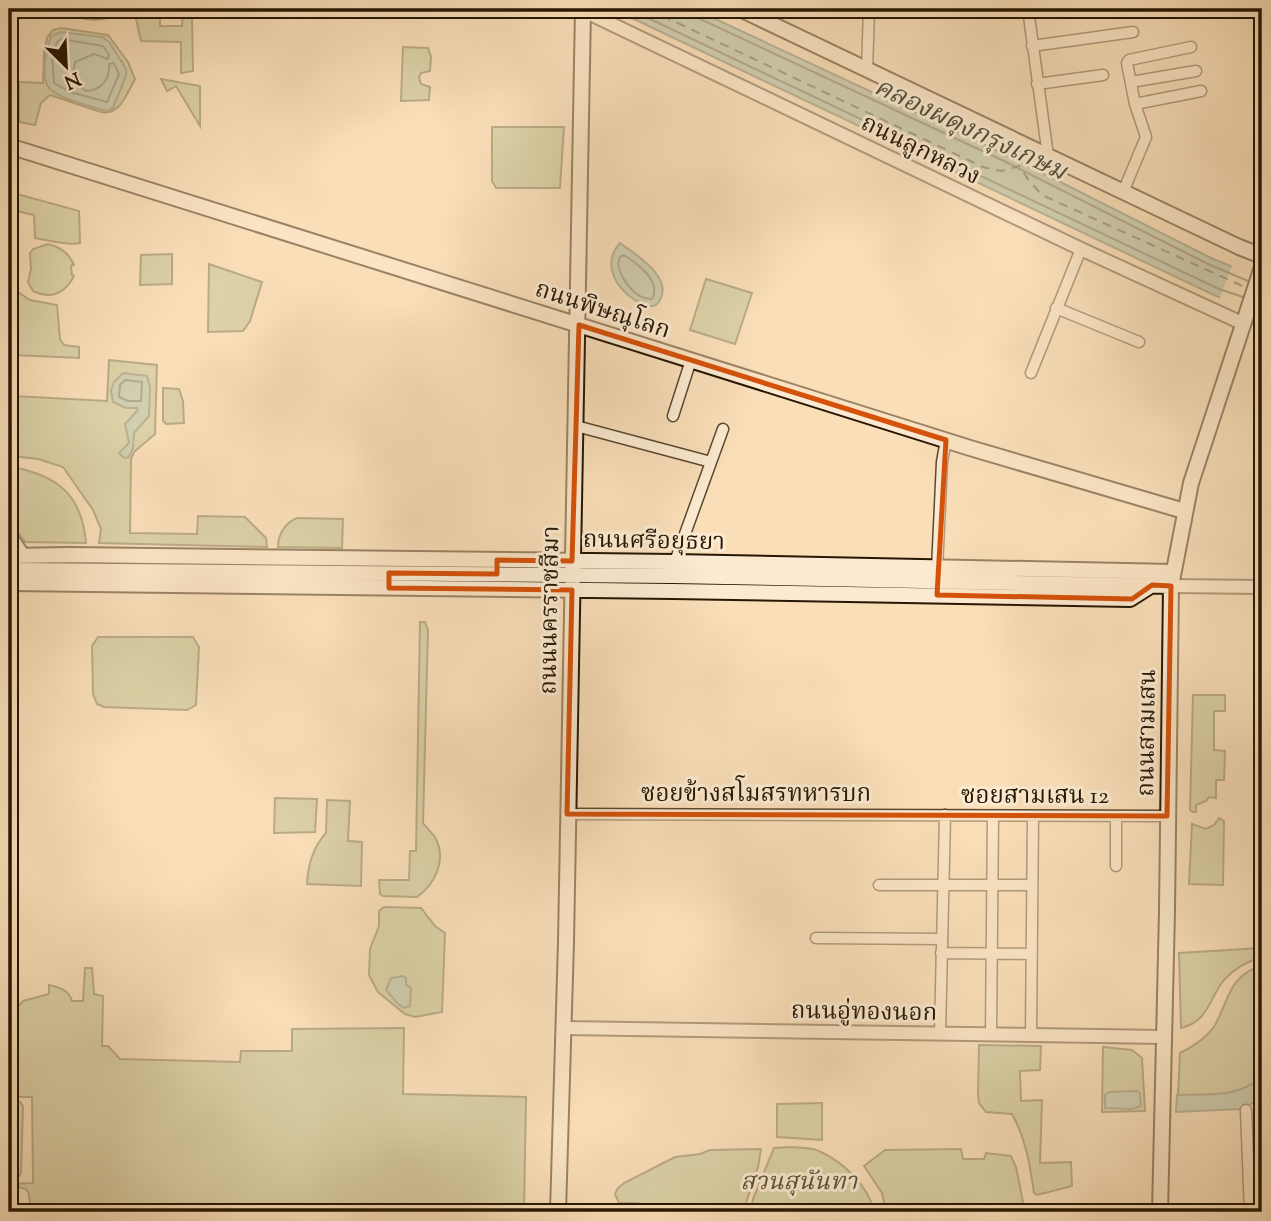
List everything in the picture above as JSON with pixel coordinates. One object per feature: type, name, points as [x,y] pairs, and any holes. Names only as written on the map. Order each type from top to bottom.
[{"type":"main road","name":"ถนนนครราชสีมา","points":[[558,1212],[579,325],[582,9]]},
{"type":"main road","points":[[740,9],[1262,256]]},
{"type":"main road","name":"ถนนพิษณุโลก","points":[[9,146],[946,440],[1184,511]]},
{"type":"main road","name":"ถนนสามเสน","points":[[1160,1212],[1172,579],[1184,511],[1262,267]]},
{"type":"main road","points":[[9,536],[15,556]]},
{"type":"main road","points":[[90,555],[90,570]]},
{"type":"main road","name":"ถนนศรีอยุธยา","points":[[15,556],[90,555],[497,567],[572,575],[673,576],[824,594],[1130,599],[1152,585],[1172,579]]},
{"type":"main road","name":"ถนนศรีอยุธยา","points":[[9,570],[67,577],[90,570],[211,578],[282,587],[326,587],[472,567]]},
{"type":"main road","name":"ถนนศรีอยุธยา","points":[[9,583],[67,577],[211,578],[271,571],[326,572],[389,580],[572,575],[834,575],[937,569],[987,575],[1172,579]]},
{"type":"main road","points":[[271,571],[282,587]]},
{"type":"main road","points":[[326,572],[326,587]]},
{"type":"main road","points":[[824,594],[834,575]]},
{"type":"main road","name":"ถนนศรีอยุธยา","points":[[834,575],[965,581],[987,575]]},
{"type":"main road","name":"ถนนศรีอยุธยา","points":[[1053,576],[1152,585]]},
{"type":"main road","points":[[912,580],[912,595]]},
{"type":"main road","points":[[965,581],[965,596]]},
{"type":"street","name":"ถนนลูกหลวง","points":[[582,9],[1081,249],[1246,318]]},
{"type":"street","points":[[867,69],[869,9]]},
{"type":"street","points":[[1028,9],[1048,156]]},
{"type":"street","points":[[1032,46],[1133,32]]},
{"type":"street","points":[[1123,192],[1146,137],[1135,104],[1129,60],[1191,47]]},
{"type":"street","points":[[1131,82],[1196,71]]},
{"type":"street","points":[[1037,83],[1102,75]]},
{"type":"street","points":[[1135,104],[1201,91]]},
{"type":"street","points":[[1031,373],[1081,249]]},
{"type":"street","points":[[1056,308],[1139,342]]},
{"type":"street","points":[[673,416],[691,360]]},
{"type":"street","points":[[576,426],[710,462]]},
{"type":"street","points":[[673,576],[723,429]]},
{"type":"street","points":[[937,569],[942,462],[946,440]]},
{"type":"street","name":"ถนนศรีอยุธยา","points":[[1172,579],[1262,587]]},
{"type":"street","name":"ซอยข้างสโมสรทหารบก","points":[[567,814],[945,816]]},
{"type":"street","points":[[940,1033],[945,816]]},
{"type":"street","name":"ซอยสามเสน 12","points":[[945,816],[1167,816]]},
{"type":"street","points":[[990,1034],[993,816]]},
{"type":"street","points":[[1031,1035],[1033,816]]},
{"type":"street","points":[[1116,816],[1116,866]]},
{"type":"street","points":[[879,885],[1032,885]]},
{"type":"street","points":[[816,937],[941,939]]},
{"type":"street","points":[[941,953],[1031,954]]},
{"type":"street","name":"ถนนอู่ทองนอก","points":[[564,1028],[1163,1037]]},
{"type":"street","points":[[1246,1110],[1250,1212]]},
{"type":"highlighted area","points":[[579,325],[946,440],[937,595],[1132,599],[1152,585],[1171,586],[1167,816],[567,814],[572,590],[389,588],[389,573],[497,574],[497,560],[572,561]]},
{"type":"green space","points":[[62,9],[126,9],[110,17],[94,20],[77,17]]},
{"type":"green space","points":[[143,9],[160,9],[160,26],[182,26],[183,9],[207,9],[207,17],[192,18],[193,71],[181,73],[181,42],[141,41],[136,19]]},
{"type":"green space","points":[[61,28],[108,35],[128,62],[135,79],[118,107],[101,112],[50,95],[41,103],[35,125],[19,122],[19,82],[43,83],[44,53],[47,38],[53,30]],"holes":[[[45,56],[122,61],[126,75],[113,108]]]},
{"type":"green space","points":[[403,47],[428,48],[431,57],[430,71],[421,73],[419,77],[421,84],[430,87],[429,100],[401,101]]},
{"type":"green space","points":[[161,79],[200,86],[200,126],[176,86],[167,91]]},
{"type":"green space","points":[[492,127],[564,127],[560,188],[496,188],[492,181]]},
{"type":"green space","points":[[17,194],[79,211],[80,243],[35,238],[34,215],[16,211]]},
{"type":"green space","points":[[48,244],[61,249],[74,265],[71,266],[74,276],[66,287],[52,295],[33,291],[28,282],[30,253],[33,249]]},
{"type":"green space","points":[[172,254],[172,284],[140,285],[141,255]]},
{"type":"green space","points":[[209,264],[262,282],[250,321],[243,331],[208,332]]},
{"type":"green space","points":[[706,279],[752,293],[735,344],[690,330]]},
{"type":"green space","points":[[15,290],[30,300],[57,305],[60,339],[64,345],[79,347],[79,358],[14,355]]},
{"type":"green space","points":[[109,360],[157,365],[155,434],[134,452],[131,459],[130,533],[197,534],[198,516],[245,517],[266,538],[267,547],[99,543],[101,529],[93,510],[63,467],[38,459],[13,456],[14,396],[107,401]]},
{"type":"green space","points":[[163,388],[179,389],[183,401],[184,423],[166,424],[163,421]]},
{"type":"green space","points":[[13,467],[43,476],[65,490],[79,512],[86,543],[25,542],[12,523]]},
{"type":"green space","points":[[297,518],[343,519],[342,548],[278,547],[283,530]]},
{"type":"green space","points":[[420,622],[425,622],[428,630],[423,823],[437,841],[439,865],[429,886],[417,897],[383,896],[380,894],[379,880],[409,880],[410,851],[416,851]]},
{"type":"green space","points":[[98,637],[193,637],[199,647],[196,705],[187,710],[104,707],[97,704],[93,694],[92,646]]},
{"type":"green space","points":[[1193,695],[1225,695],[1225,711],[1214,711],[1214,750],[1225,751],[1224,780],[1216,780],[1216,798],[1209,797],[1196,805],[1196,812],[1190,810]]},
{"type":"green space","points":[[275,798],[317,799],[315,832],[274,833]]},
{"type":"green space","points":[[327,800],[350,801],[348,841],[362,842],[361,886],[307,884],[312,857],[326,833]]},
{"type":"green space","points":[[1219,818],[1224,821],[1223,885],[1189,884],[1192,824],[1206,829],[1214,825]]},
{"type":"green space","points":[[384,907],[421,908],[435,926],[445,933],[442,1012],[415,1017],[405,1014],[378,992],[369,975],[370,949],[379,926],[379,911]]},
{"type":"green space","points":[[1262,948],[1262,957],[1228,976],[1203,1015],[1181,1028],[1179,953]]},
{"type":"green space","points":[[1262,965],[1262,1078],[1232,1092],[1178,1095],[1180,1053],[1208,1034],[1236,982]]},
{"type":"green space","points":[[85,968],[92,968],[94,994],[103,996],[102,1046],[108,1046],[120,1059],[240,1062],[241,1051],[292,1051],[292,1029],[404,1028],[403,1094],[526,1097],[524,1212],[34,1212],[26,1189],[9,1187],[9,1184],[33,1183],[33,1180],[32,1097],[9,1097],[9,1016],[23,1001],[49,994],[49,985],[66,992],[72,1001],[83,1001]]},
{"type":"green space","points":[[979,1045],[1041,1046],[1040,1070],[1020,1071],[1021,1101],[1042,1100],[1040,1163],[1071,1162],[1072,1186],[1037,1195],[1034,1193],[1024,1143],[1012,1114],[986,1112],[979,1103]]},
{"type":"green space","points":[[1103,1047],[1132,1050],[1142,1058],[1145,1111],[1102,1112]]},
{"type":"green space","points":[[9,1102],[20,1102],[23,1106],[21,1173],[19,1176],[9,1177]]},
{"type":"green space","points":[[822,1103],[822,1140],[777,1137],[777,1104]]},
{"type":"green space","name":"สวนสุนันทา","points":[[774,1148],[816,1150],[846,1168],[867,1193],[875,1212],[751,1212],[753,1199]]},
{"type":"green space","points":[[761,1149],[743,1212],[647,1212],[638,1203],[619,1203],[615,1194],[624,1183],[675,1157],[710,1150]]},
{"type":"green space","points":[[961,1149],[963,1159],[984,1159],[986,1153],[1011,1156],[1016,1167],[1025,1212],[886,1212],[882,1193],[864,1166],[885,1150]]},
{"type":"water","name":"คลองผดุงกรุงเกษม","points":[[613,9],[694,9],[1009,156],[1211,258],[1262,279],[1262,311],[1216,296]]},
{"type":"water","points":[[60,32],[102,37],[109,42],[126,69],[113,108],[107,111],[74,101],[57,94],[47,85],[45,67],[48,48],[51,36]]},
{"type":"water","points":[[620,243],[643,260],[657,275],[663,291],[656,305],[639,303],[618,284],[611,264]]},
{"type":"water","points":[[123,373],[147,376],[150,387],[149,416],[134,433],[133,448],[129,457],[124,458],[119,453],[129,443],[125,424],[138,410],[113,402],[111,390],[114,382]]},
{"type":"water","points":[[391,978],[406,978],[406,985],[411,988],[410,1006],[404,1008],[386,990]]},
{"type":"water","points":[[1262,1077],[1262,1099],[1240,1109],[1176,1112],[1177,1095],[1232,1092],[1243,1089]]},
{"type":"water","points":[[1109,1092],[1140,1093],[1141,1106],[1132,1109],[1105,1108],[1105,1095]]},
{"type":"pier","points":[[1233,263],[1262,275],[1260,314],[1219,300]]},
{"type":"ferry route","points":[[648,9],[983,167],[1001,171],[1020,166],[1042,195],[1249,289]]}]
